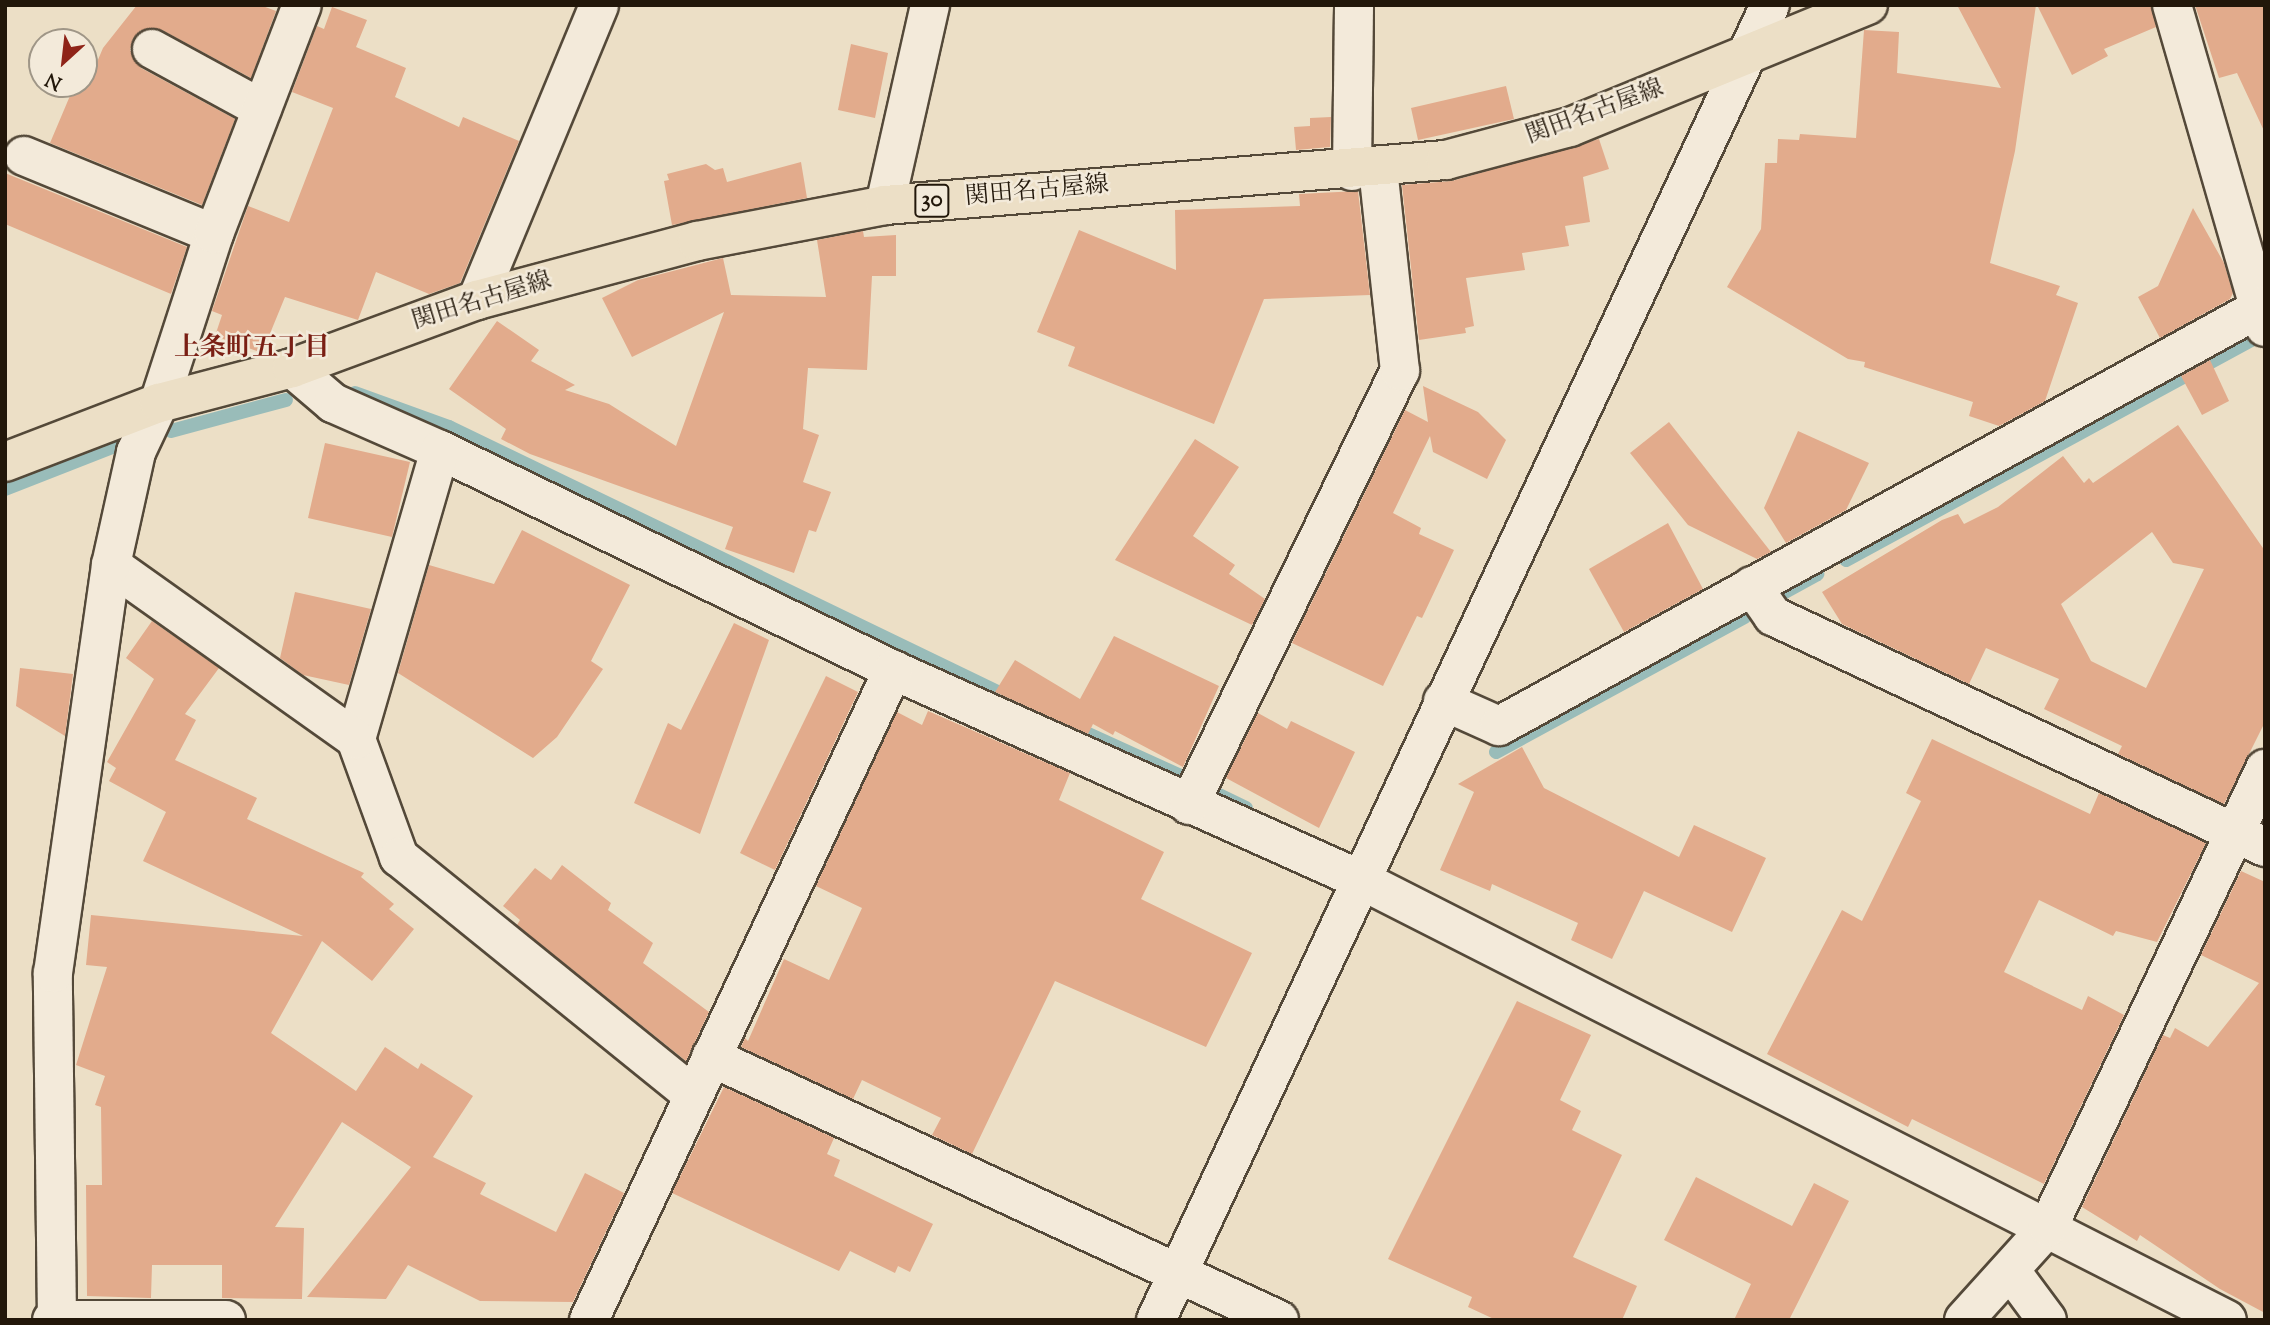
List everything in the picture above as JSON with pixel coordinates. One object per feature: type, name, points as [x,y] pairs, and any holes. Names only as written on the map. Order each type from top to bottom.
[{"type":"main road","name":"関田名古屋線","points":[[5,462],[159,404],[292,368],[477,300],[697,241],[885,205],[1149,182],[1365,170],[1446,160],[1570,127],[1868,5]]},
{"type":"street","points":[[226,1320],[56,1320],[53,974],[111,565],[136,452],[159,404],[214,234],[302,5]]},
{"type":"street","points":[[477,300],[599,5]]},
{"type":"street","points":[[885,205],[930,5]]},
{"type":"street","points":[[1189,805],[1400,371],[1365,170],[1354,5]]},
{"type":"street","points":[[1156,1320],[1770,5]]},
{"type":"street","points":[[1443,701],[1499,726],[1752,586],[2262,314],[2172,5]]},
{"type":"street","points":[[152,49],[262,109]]},
{"type":"street","points":[[24,156],[214,234]]},
{"type":"street","points":[[292,368],[333,403],[440,450],[893,670],[1361,880],[2049,1227],[2227,1320]]},
{"type":"street","points":[[356,738],[440,450]]},
{"type":"street","points":[[111,565],[356,738],[399,857],[693,1095]]},
{"type":"street","points":[[1752,586],[1773,616],[2250,840]]},
{"type":"street","points":[[589,1320],[893,670]]},
{"type":"street","points":[[1964,1320],[2049,1227],[2250,840],[2265,769]]},
{"type":"street","points":[[712,1057],[1279,1320]]},
{"type":"street","points":[[2010,1269],[2047,1320]]},
{"type":"building","points":[[137,5],[260,5],[276,11],[251,78],[162,30],[141,30],[133,39],[130,50],[141,68],[235,119],[202,205],[50,143],[69,98],[98,98],[98,60],[103,48]]},
{"type":"building","points":[[1957,5],[2036,5],[2015,151],[1990,263],[2060,286],[2056,295],[2078,303],[2045,401],[1999,426],[1969,416],[1973,402],[1864,367],[1865,362],[1848,359],[1727,287],[1761,229],[1765,163],[1777,163],[1778,139],[1799,140],[1800,134],[1856,138],[1864,30],[1899,32],[1897,73],[2001,88]]},
{"type":"building","points":[[2037,5],[2151,5],[2156,27],[2104,49],[2108,56],[2072,75]]},
{"type":"building","points":[[2195,5],[2265,5],[2265,133],[2237,73],[2219,78]]},
{"type":"building","points":[[332,7],[367,20],[356,47],[406,68],[395,97],[459,127],[463,117],[519,141],[460,283],[429,294],[376,272],[358,320],[285,297],[262,353],[215,336],[222,315],[212,311],[248,206],[289,222],[333,108],[292,92],[317,26],[324,29]]},
{"type":"building","points":[[851,44],[888,53],[875,118],[838,110]]},
{"type":"building","points":[[1506,86],[1514,119],[1418,140],[1411,108]]},
{"type":"building","points":[[1331,117],[1330,147],[1296,150],[1294,127],[1310,126],[1310,118]]},
{"type":"building","points":[[1599,139],[1609,169],[1583,177],[1590,222],[1565,226],[1569,246],[1522,253],[1525,270],[1466,278],[1474,326],[1465,328],[1466,333],[1419,340],[1402,185],[1452,181]]},
{"type":"building","points":[[801,162],[807,198],[672,225],[664,181],[669,180],[667,174],[706,164],[715,170],[723,168],[727,182]]},
{"type":"building","points":[[5,173],[187,247],[171,294],[5,224]]},
{"type":"building","points":[[1358,191],[1370,295],[1264,299],[1214,424],[1068,366],[1075,347],[1037,332],[1079,230],[1176,270],[1175,210],[1300,206],[1299,194]]},
{"type":"building","points":[[2193,208],[2224,263],[2233,293],[2230,299],[2160,338],[2138,297],[2158,286]]},
{"type":"building","points":[[863,231],[864,237],[896,235],[896,276],[872,276],[867,370],[808,368],[803,429],[819,435],[803,482],[831,492],[816,532],[809,530],[794,573],[725,549],[733,527],[530,454],[501,439],[506,429],[449,389],[497,321],[539,350],[531,361],[575,385],[565,390],[609,404],[676,446],[724,312],[632,357],[602,298],[638,280],[723,258],[731,295],[826,297],[817,240]]},
{"type":"building","points":[[2210,360],[2229,401],[2202,415],[2181,376]]},
{"type":"building","points":[[1423,386],[1478,412],[1506,440],[1487,479],[1433,452],[1430,436],[1393,513],[1421,528],[1419,534],[1454,550],[1422,618],[1417,616],[1383,686],[1292,643],[1405,410],[1428,422]]},
{"type":"building","points":[[1669,422],[1771,552],[1757,559],[1688,525],[1630,453]]},
{"type":"building","points":[[2178,425],[2265,551],[2265,722],[2224,804],[2118,754],[2122,746],[2044,709],[2059,679],[1986,648],[1969,684],[1842,624],[1822,592],[1942,520],[1958,514],[1964,524],[1998,507],[2063,456],[2084,483],[2089,478],[2093,483]],"holes":[[[2152,532],[2173,563],[2204,569],[2146,688],[2091,661],[2061,604]]]},
{"type":"building","points":[[1798,431],[1869,463],[1846,510],[1786,543],[1764,508]]},
{"type":"building","points":[[1195,439],[1239,467],[1193,536],[1235,565],[1229,574],[1265,599],[1252,625],[1115,560]]},
{"type":"building","points":[[325,443],[410,462],[392,537],[308,518]]},
{"type":"building","points":[[1668,523],[1703,589],[1624,632],[1589,569]]},
{"type":"building","points":[[522,530],[630,585],[591,661],[603,669],[557,737],[533,758],[398,673],[429,565],[494,584]]},
{"type":"building","points":[[295,592],[371,609],[349,685],[303,675],[280,658]]},
{"type":"building","points":[[152,621],[219,668],[185,714],[196,720],[175,760],[257,798],[247,819],[364,873],[361,877],[394,904],[389,909],[414,929],[372,981],[322,941],[271,1033],[356,1091],[385,1047],[418,1069],[421,1063],[473,1096],[433,1157],[486,1183],[480,1194],[556,1232],[585,1173],[624,1193],[573,1302],[480,1301],[408,1265],[386,1299],[307,1297],[411,1167],[342,1122],[275,1227],[304,1228],[302,1299],[222,1298],[222,1265],[152,1265],[151,1298],[87,1296],[86,1185],[102,1185],[101,1107],[95,1105],[105,1076],[76,1065],[107,967],[86,965],[91,915],[303,936],[143,861],[166,812],[109,781],[116,768],[107,762],[154,679],[126,658]]},
{"type":"building","points":[[734,623],[769,640],[700,834],[634,803],[668,723],[681,730]]},
{"type":"building","points":[[1114,636],[1219,686],[1183,767],[1115,731],[1113,735],[1093,724],[1088,734],[995,692],[1015,660],[1080,699]]},
{"type":"building","points":[[20,668],[73,674],[65,736],[16,706]]},
{"type":"building","points":[[826,676],[858,692],[775,870],[740,853]]},
{"type":"building","points":[[928,711],[1070,773],[1059,800],[1164,852],[1141,899],[1252,953],[1206,1047],[1055,981],[972,1154],[932,1135],[941,1118],[862,1080],[853,1099],[741,1047],[745,1038],[748,1041],[784,959],[829,980],[862,908],[816,886],[897,712],[922,725]]},
{"type":"building","points":[[1258,713],[1287,729],[1291,721],[1355,752],[1319,828],[1226,778]]},
{"type":"building","points":[[1932,739],[2090,814],[2099,793],[2206,843],[2157,942],[2116,931],[2113,936],[2039,900],[2004,972],[2082,1010],[2088,996],[2124,1015],[2044,1184],[1912,1119],[1908,1127],[1767,1054],[1842,910],[1862,921],[1921,801],[1906,793]]},
{"type":"building","points":[[1522,747],[1544,788],[1679,857],[1694,825],[1766,858],[1732,932],[1644,891],[1612,959],[1571,940],[1578,923],[1492,884],[1490,891],[1440,870],[1474,792],[1458,784]]},
{"type":"building","points":[[562,865],[611,903],[608,910],[653,943],[643,963],[709,1012],[686,1061],[517,925],[520,920],[503,906],[535,868],[551,880]]},
{"type":"building","points":[[2241,871],[2265,882],[2265,1313],[2220,1289],[2140,1235],[2137,1241],[2082,1207],[2163,1035],[2170,1038],[2175,1028],[2208,1047],[2259,983],[2201,955]]},
{"type":"building","points":[[1517,1001],[1591,1035],[1560,1100],[1581,1111],[1572,1130],[1622,1155],[1573,1257],[1637,1286],[1622,1320],[1496,1320],[1468,1307],[1472,1297],[1388,1259]]},
{"type":"building","points":[[724,1087],[834,1138],[827,1154],[840,1160],[834,1176],[933,1224],[910,1272],[898,1266],[895,1273],[850,1251],[839,1271],[672,1193]]},
{"type":"building","points":[[1696,1177],[1792,1226],[1814,1183],[1849,1201],[1789,1320],[1734,1320],[1751,1284],[1664,1240]]},
{"type":"waterway","points":[[1846,560],[2253,339]]},
{"type":"waterway","points":[[355,393],[449,427],[1010,698]]},
{"type":"waterway","points":[[171,431],[286,400]]},
{"type":"waterway","points":[[5,489],[117,445]]},
{"type":"waterway","points":[[1785,592],[1817,574]]},
{"type":"waterway","points":[[1496,752],[1745,617]]},
{"type":"waterway","points":[[1073,727],[1196,783]]},
{"type":"waterway","points":[[1219,795],[1246,808]]},
{"type":"district","name":"上条町五丁目","points":[[252,349]]}]
